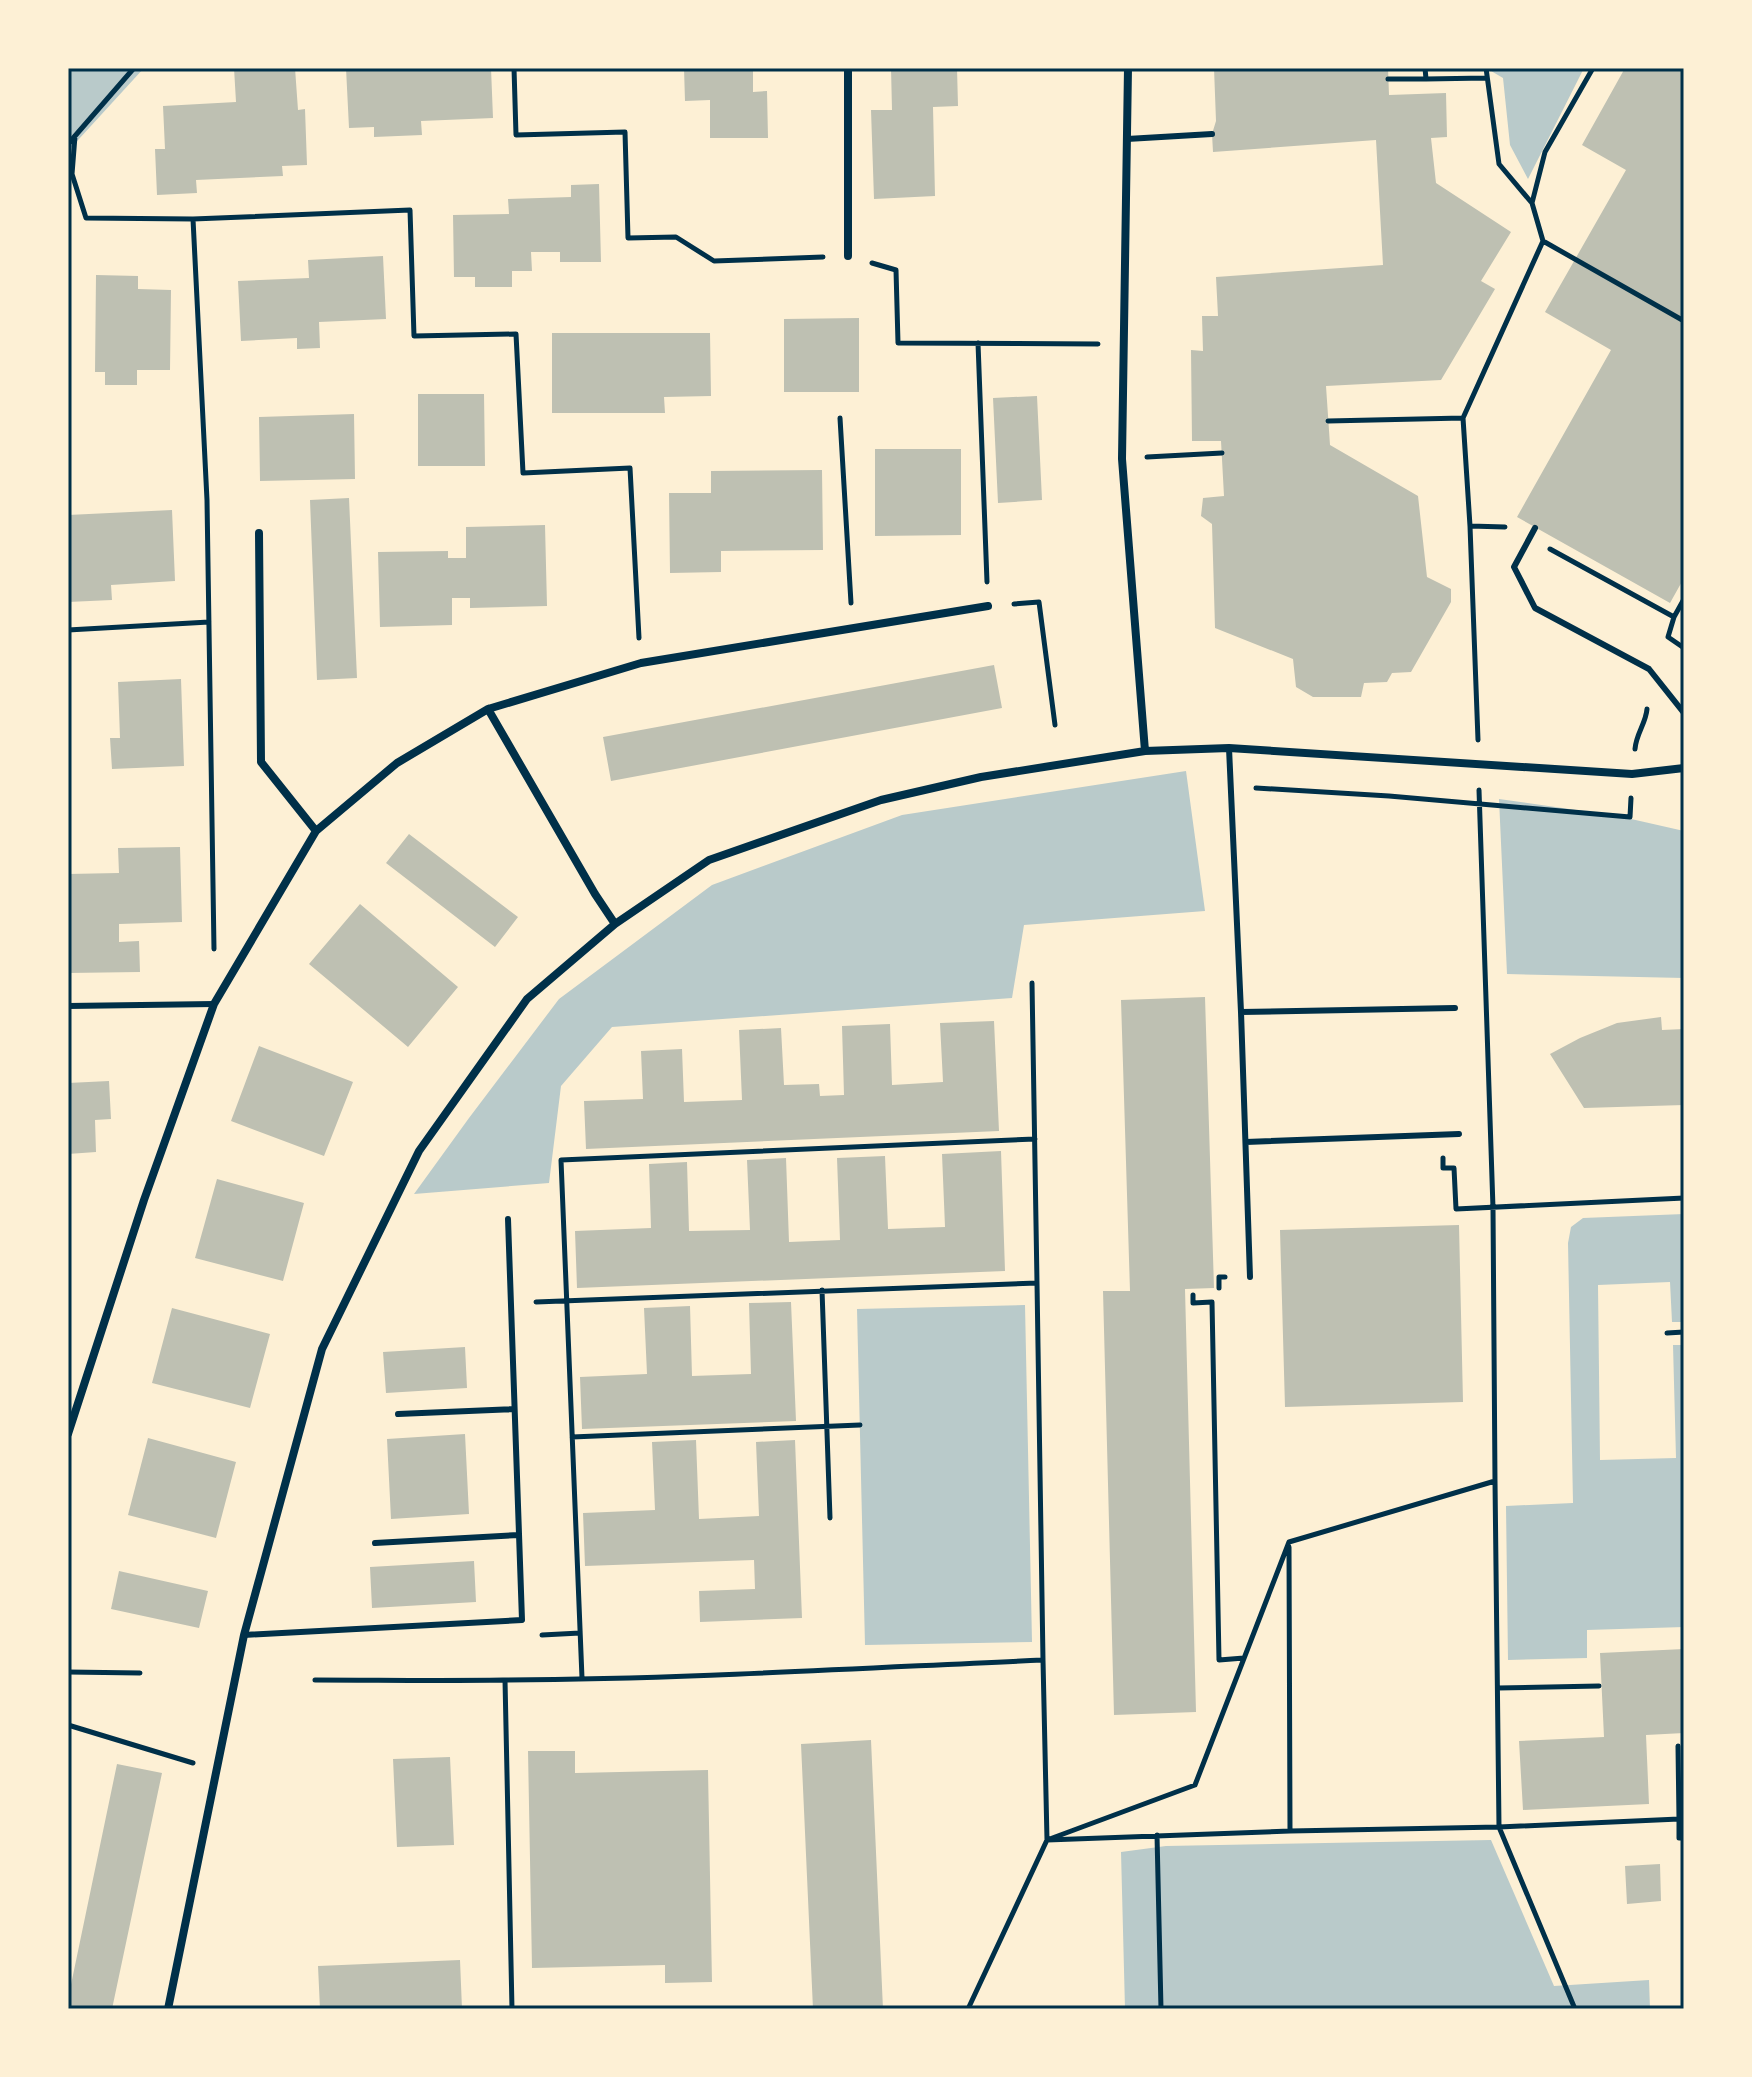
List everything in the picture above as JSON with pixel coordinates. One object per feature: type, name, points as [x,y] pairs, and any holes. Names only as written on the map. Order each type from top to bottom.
[{"type":"street","points":[[848,68],[848,256]]},
{"type":"street","points":[[1128,68],[1122,459],[1145,751]]},
{"type":"street","points":[[259,533],[261,762],[316,831]]},
{"type":"street","points":[[69,1428],[144,1200],[214,1004],[316,831],[397,763],[488,709],[641,663],[988,606]]},
{"type":"street","points":[[488,709],[615,924]]},
{"type":"street","points":[[168,2009],[244,1635],[322,1349],[419,1151],[527,999],[615,924],[709,860],[881,800],[981,777],[1145,751],[1229,748],[1632,774],[1684,768]]},
{"type":"lane","points":[[1127,139],[1212,134]]},
{"type":"lane","points":[[1535,528],[1514,567],[1535,608],[1649,669],[1684,713]]},
{"type":"lane","points":[[1229,748],[1250,1277]]},
{"type":"lane","points":[[68,1006],[214,1004]]},
{"type":"lane","points":[[1241,1012],[1455,1008]]},
{"type":"lane","points":[[1246,1142],[1459,1134]]},
{"type":"lane","points":[[244,1635],[522,1620],[508,1219]]},
{"type":"lane","points":[[398,1414],[514,1409]]},
{"type":"lane","points":[[375,1543],[519,1535]]},
{"type":"path","points":[[68,144],[134,68]]},
{"type":"path","points":[[514,68],[516,135],[625,132],[628,238],[676,237],[714,261],[848,256],[896,270],[898,343],[1123,344]]},
{"type":"path","points":[[1425,68],[1426,79]]},
{"type":"path","points":[[1478,750],[1463,418],[1543,241],[1532,203],[1499,164],[1486,68]]},
{"type":"path","points":[[1532,203],[1545,152],[1593,68]]},
{"type":"path","points":[[1388,79],[1486,78]]},
{"type":"path","points":[[75,136],[72,174],[86,218],[193,219],[410,210],[414,336],[516,334],[523,473],[630,468],[641,663]]},
{"type":"path","points":[[193,219],[207,500],[214,1004]]},
{"type":"path","points":[[1543,241],[1684,321]]},
{"type":"path","points":[[978,343],[988,606],[1039,602],[1055,725]]},
{"type":"path","points":[[840,418],[852,628]]},
{"type":"path","points":[[1328,421],[1463,418]]},
{"type":"path","points":[[1122,459],[1222,453]]},
{"type":"path","points":[[1470,526],[1510,528],[1674,617]]},
{"type":"path","points":[[1684,599],[1668,637],[1684,648]]},
{"type":"path","points":[[68,630],[209,622]]},
{"type":"path","points":[[1479,780],[1493,1208],[1499,1827],[1575,2009]]},
{"type":"path","points":[[968,2009],[1047,1840],[1032,983]]},
{"type":"path","points":[[582,1678],[561,1160],[1035,1139]]},
{"type":"path","points":[[1443,1168],[1454,1168],[1456,1209],[1684,1198]]},
{"type":"path","points":[[511,1303],[1037,1283]]},
{"type":"path","points":[[822,1290],[830,1518]]},
{"type":"path","points":[[1193,1295],[1193,1303],[1212,1302],[1219,1660],[1244,1658]]},
{"type":"path","points":[[1667,1333],[1684,1332]]},
{"type":"path","points":[[572,1437],[860,1425]]},
{"type":"path","points":[[1289,1542],[1495,1481]]},
{"type":"path","points":[[1047,1840],[1195,1785],[1289,1542]]},
{"type":"path","points":[[1289,1542],[1290,1831]]},
{"type":"path","points":[[315,1680],[505,1680],[764,1673],[1043,1660]]},
{"type":"path","points":[[68,1672],[140,1673]]},
{"type":"path","points":[[505,1680],[512,2009]]},
{"type":"path","points":[[1498,1688],[1599,1686]]},
{"type":"path","points":[[68,1725],[217,1770]]},
{"type":"path","points":[[1678,1746],[1679,1838],[1684,1838]]},
{"type":"path","points":[[1047,1840],[1679,1819]]},
{"type":"path","points":[[1157,1835],[1161,2009]]},
{"type":"shaded area","points":[[68,68],[144,68],[68,151]]},
{"type":"shaded area","points":[[1486,68],[1584,68],[1528,179],[1510,145],[1503,78]]},
{"type":"shaded area","points":[[1186,771],[1205,911],[1024,925],[1012,998],[612,1027],[561,1086],[549,1183],[414,1194],[559,999],[712,885],[902,815]]},
{"type":"shaded area","points":[[1499,799],[1618,816],[1684,831],[1684,978],[1507,974]]},
{"type":"shaded area","points":[[1684,1214],[1684,1322],[1672,1322],[1670,1282],[1598,1285],[1600,1460],[1676,1458],[1673,1345],[1684,1345],[1684,1627],[1587,1630],[1587,1658],[1508,1660],[1506,1506],[1573,1503],[1568,1243],[1571,1227],[1583,1218]]},
{"type":"shaded area","points":[[1025,1305],[1032,1642],[865,1645],[857,1309]]},
{"type":"shaded area","points":[[1491,1840],[1554,1986],[1649,1980],[1650,2009],[1125,2009],[1121,1852],[1166,1846]]},
{"type":"building","points":[[234,68],[295,68],[298,110],[305,109],[307,165],[282,166],[283,176],[196,180],[197,193],[157,195],[155,149],[165,149],[163,106],[236,102]]},
{"type":"building","points":[[346,68],[491,68],[493,118],[421,121],[422,135],[374,137],[374,127],[349,128]]},
{"type":"building","points":[[684,68],[753,68],[753,92],[767,91],[768,138],[710,138],[710,100],[685,101]]},
{"type":"building","points":[[891,68],[957,68],[958,106],[933,107],[935,196],[874,199],[871,110],[892,110]]},
{"type":"building","points":[[1214,68],[1388,68],[1389,95],[1446,93],[1447,137],[1431,138],[1436,183],[1511,232],[1481,281],[1495,289],[1441,380],[1326,386],[1330,445],[1418,496],[1427,577],[1451,589],[1451,602],[1411,672],[1392,673],[1387,682],[1364,683],[1361,697],[1313,697],[1296,687],[1293,659],[1215,628],[1212,524],[1201,516],[1203,498],[1224,496],[1221,441],[1192,441],[1191,350],[1203,351],[1202,316],[1218,316],[1216,277],[1383,265],[1376,140],[1213,152],[1212,134],[1216,121]]},
{"type":"building","points":[[1625,68],[1684,68],[1684,578],[1670,603],[1517,517],[1611,350],[1545,312],[1626,170],[1582,145]]},
{"type":"building","points":[[599,184],[601,262],[560,262],[560,252],[531,252],[532,271],[512,271],[512,287],[475,287],[475,277],[454,277],[453,215],[509,214],[508,199],[571,197],[571,185]]},
{"type":"building","points":[[383,256],[386,319],[319,322],[320,348],[297,349],[297,338],[241,341],[238,281],[309,278],[308,260]]},
{"type":"building","points":[[96,275],[138,276],[138,289],[171,290],[170,370],[137,370],[137,385],[105,385],[105,372],[95,372]]},
{"type":"building","points":[[859,318],[859,392],[784,392],[784,319]]},
{"type":"building","points":[[552,333],[710,333],[711,396],[664,397],[665,413],[552,413]]},
{"type":"building","points":[[418,394],[484,394],[485,466],[418,466]]},
{"type":"building","points":[[1037,396],[1042,500],[998,503],[993,398]]},
{"type":"building","points":[[354,414],[355,479],[260,481],[259,417]]},
{"type":"building","points":[[875,449],[961,449],[961,535],[875,536]]},
{"type":"building","points":[[822,470],[823,550],[721,551],[721,572],[670,573],[669,493],[711,493],[711,471]]},
{"type":"building","points":[[349,498],[357,678],[317,680],[310,500]]},
{"type":"building","points":[[172,510],[175,581],[111,585],[112,600],[68,602],[68,515]]},
{"type":"building","points":[[545,525],[547,606],[470,608],[470,598],[452,598],[452,625],[380,627],[378,552],[448,551],[448,558],[466,558],[466,527]]},
{"type":"building","points":[[994,665],[1002,708],[611,781],[603,737]]},
{"type":"building","points":[[181,679],[184,766],[112,769],[110,738],[120,738],[118,682]]},
{"type":"building","points":[[409,834],[518,917],[495,947],[386,863]]},
{"type":"building","points":[[180,847],[182,922],[119,924],[119,942],[139,941],[140,972],[68,973],[68,874],[119,873],[118,848]]},
{"type":"building","points":[[360,904],[458,987],[408,1047],[309,964]]},
{"type":"building","points":[[1205,997],[1214,1288],[1185,1289],[1196,1712],[1114,1715],[1103,1291],[1130,1291],[1121,1000]]},
{"type":"building","points":[[1661,1017],[1662,1030],[1684,1029],[1684,1105],[1584,1108],[1550,1054],[1617,1023]]},
{"type":"building","points":[[994,1021],[999,1131],[586,1149],[584,1101],[643,1099],[641,1051],[682,1049],[684,1102],[742,1100],[739,1030],[781,1028],[784,1085],[819,1084],[820,1096],[844,1095],[842,1026],[890,1024],[892,1085],[943,1082],[940,1023]]},
{"type":"building","points":[[259,1046],[353,1082],[324,1156],[231,1121]]},
{"type":"building","points":[[109,1081],[111,1119],[95,1120],[96,1152],[68,1154],[68,1083]]},
{"type":"building","points":[[1001,1151],[1005,1271],[577,1288],[575,1231],[651,1228],[649,1164],[687,1162],[689,1231],[750,1230],[747,1160],[786,1158],[789,1242],[840,1240],[837,1158],[885,1156],[888,1229],[945,1227],[942,1154]]},
{"type":"building","points":[[217,1179],[304,1203],[283,1281],[195,1258]]},
{"type":"building","points":[[1459,1225],[1463,1402],[1285,1407],[1280,1230]]},
{"type":"building","points":[[791,1302],[796,1421],[582,1429],[580,1377],[647,1374],[644,1308],[690,1306],[692,1376],[751,1374],[749,1303]]},
{"type":"building","points":[[172,1308],[270,1334],[250,1408],[152,1383]]},
{"type":"building","points":[[465,1347],[467,1388],[386,1393],[383,1352]]},
{"type":"building","points":[[465,1434],[469,1514],[391,1519],[387,1439]]},
{"type":"building","points":[[148,1438],[236,1462],[216,1538],[128,1515]]},
{"type":"building","points":[[696,1440],[699,1519],[759,1516],[756,1442],[795,1440],[802,1618],[700,1622],[699,1591],[755,1589],[754,1560],[585,1566],[583,1513],[655,1510],[652,1442]]},
{"type":"building","points":[[474,1561],[476,1602],[372,1608],[370,1567]]},
{"type":"building","points":[[119,1571],[208,1591],[199,1628],[111,1609]]},
{"type":"building","points":[[1684,1649],[1684,1733],[1646,1735],[1649,1804],[1523,1810],[1519,1741],[1604,1737],[1600,1653]]},
{"type":"building","points":[[871,1740],[883,2009],[813,2009],[801,1744]]},
{"type":"building","points":[[528,1751],[575,1751],[575,1773],[708,1770],[712,1982],[665,1983],[665,1965],[532,1968]]},
{"type":"building","points":[[450,1757],[454,1845],[397,1847],[393,1759]]},
{"type":"building","points":[[117,1764],[162,1773],[112,2009],[68,2009],[68,1999]]},
{"type":"building","points":[[1660,1864],[1661,1901],[1627,1904],[1625,1866]]},
{"type":"building","points":[[460,1960],[462,2009],[320,2009],[318,1966]]}]
